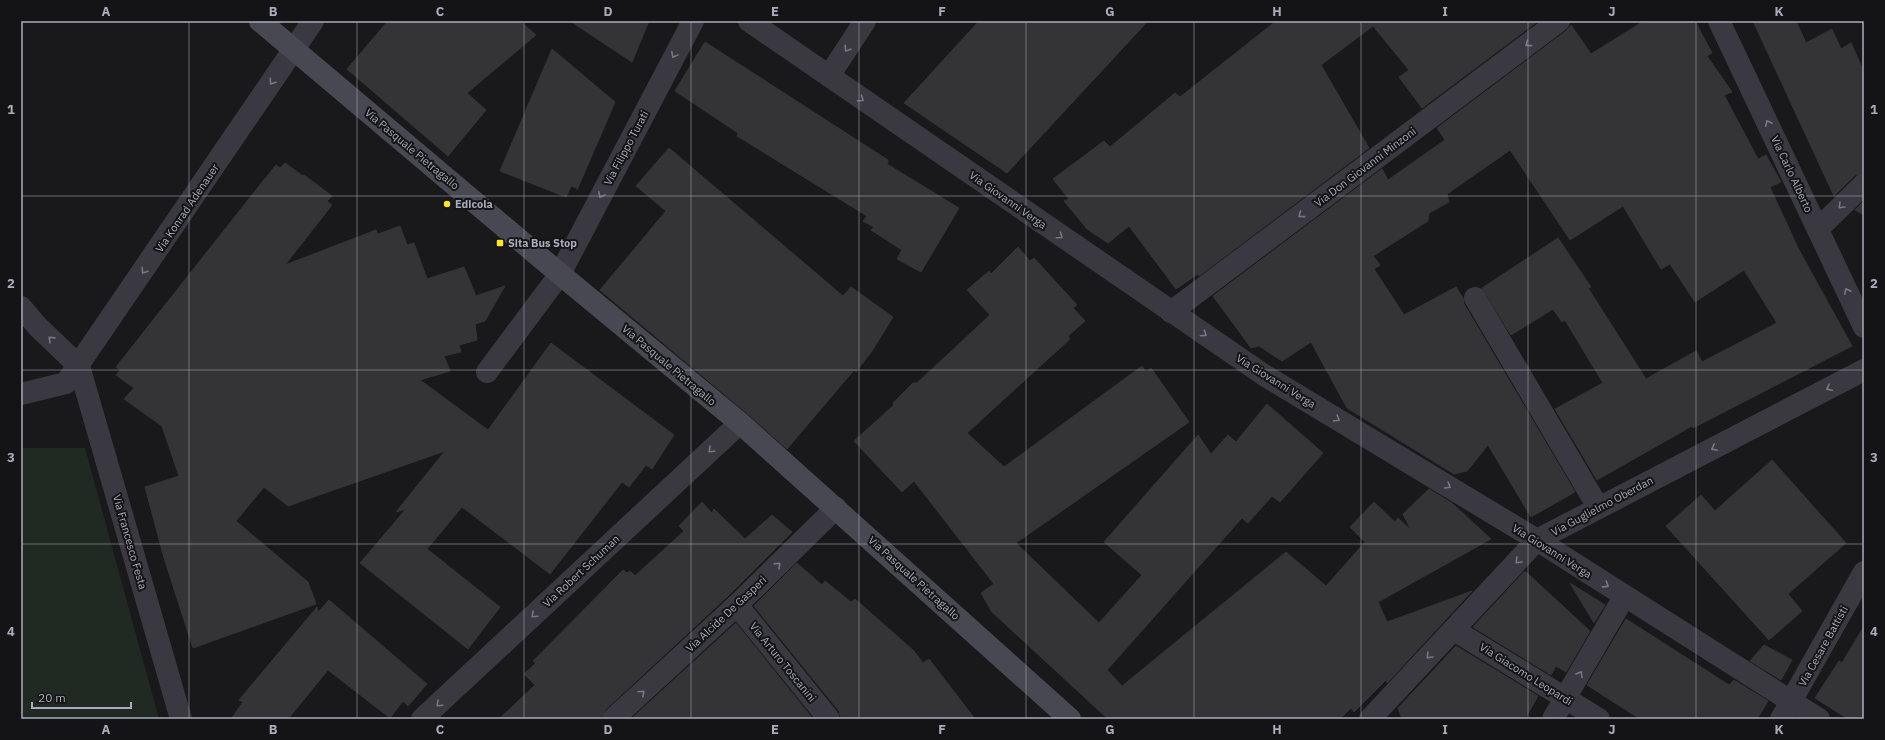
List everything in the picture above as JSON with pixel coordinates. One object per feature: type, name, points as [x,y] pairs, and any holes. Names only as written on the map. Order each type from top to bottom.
[{"type":"main road","name":"Via Pasquale Pietragallo","points":[[260,21],[560,274],[740,423],[1070,719]]},
{"type":"street","name":"Via Konrad Adenauer","points":[[21,394],[66,383],[313,21]]},
{"type":"street","name":"Via Filippo Turati","points":[[487,372],[560,274],[693,21]]},
{"type":"street","name":"Via Giovanni Verga","points":[[749,21],[1264,375],[1537,540],[1624,596],[1786,710],[1819,719]]},
{"type":"street","points":[[829,76],[865,21]]},
{"type":"street","name":"Via Don Giovanni Minzoni","points":[[1172,312],[1559,21]]},
{"type":"street","name":"Via Carlo Alberto","points":[[1719,21],[1864,327]]},
{"type":"street","points":[[1818,229],[1864,184]]},
{"type":"street","points":[[1475,298],[1598,507]]},
{"type":"street","points":[[21,307],[38,327],[79,366]]},
{"type":"street","name":"Via Francesco Festa","points":[[79,366],[181,719]]},
{"type":"street","name":"Via Guglielmo Oberdan","points":[[1375,718],[1537,540],[1864,370]]},
{"type":"street","name":"Via Robert Schuman","points":[[422,719],[740,423]]},
{"type":"street","name":"Via Alcide De Gasperi","points":[[614,719],[737,605],[836,508]]},
{"type":"street","name":"Via Cesare Battisti","points":[[1786,710],[1864,572]]},
{"type":"street","points":[[1553,719],[1566,699],[1624,596]]},
{"type":"street","name":"Via Arturo Toscanini","points":[[737,605],[829,719]]},
{"type":"street","name":"Via Giacomo Leopardi","points":[[1454,630],[1599,719]]},
{"type":"shaded area","points":[[21,448],[85,448],[159,719],[21,719]]},
{"type":"building","points":[[388,21],[520,21],[536,35],[467,93],[486,110],[448,156],[347,69]]},
{"type":"building","points":[[570,21],[649,21],[632,62]]},
{"type":"building","points":[[979,21],[1148,21],[1007,173],[904,103]]},
{"type":"building","points":[[1276,21],[1538,21],[1422,108],[1399,77],[1409,70],[1373,26],[1321,65],[1369,148],[1199,276],[1198,274],[1176,289],[1129,226],[1108,243],[1087,229],[1064,201],[1069,199],[1053,179],[1104,141],[1110,147],[1175,93],[1180,97]]},
{"type":"building","points":[[1644,21],[1695,21],[1712,53],[1707,56],[1732,92],[1724,95],[1758,159],[1766,155],[1781,182],[1770,187],[1798,248],[1852,346],[1693,428],[1692,426],[1597,480],[1555,409],[1603,383],[1565,320],[1562,322],[1553,309],[1511,335],[1482,288],[1558,238],[1591,287],[1588,288],[1646,379],[1696,351],[1702,362],[1777,323],[1744,270],[1695,302],[1670,264],[1661,269],[1623,206],[1570,240],[1510,150],[1447,194],[1449,202],[1429,213],[1428,221],[1373,256],[1380,265],[1374,269],[1404,315],[1456,287],[1463,298],[1464,304],[1575,492],[1531,517],[1488,445],[1467,471],[1454,474],[1347,408],[1311,342],[1282,361],[1259,346],[1251,348],[1213,296],[1382,169],[1388,180],[1445,140],[1437,128],[1566,31],[1571,25],[1591,54]]},
{"type":"building","points":[[1753,21],[1796,21],[1806,43],[1832,29],[1841,49],[1851,43],[1864,72],[1864,172],[1855,175],[1834,196]]},
{"type":"building","points":[[705,42],[888,160],[887,164],[959,208],[921,272],[897,259],[902,250],[871,230],[874,227],[863,221],[867,216],[737,136],[738,133],[675,91]]},
{"type":"building","points":[[552,49],[615,102],[577,190],[577,188],[571,186],[566,197],[500,171]]},
{"type":"building","points":[[669,148],[843,296],[851,287],[893,317],[872,351],[856,372],[854,370],[787,449],[748,414],[600,290],[666,211],[636,186]]},
{"type":"building","points":[[285,163],[332,196],[327,201],[332,205],[285,265],[376,230],[378,234],[400,226],[407,245],[414,243],[427,279],[464,267],[476,296],[505,286],[485,321],[475,324],[477,340],[459,345],[461,352],[444,356],[450,371],[420,380],[488,430],[551,343],[674,435],[652,469],[646,465],[629,487],[622,482],[550,574],[462,507],[427,549],[500,607],[468,649],[360,563],[406,509],[396,512],[445,451],[288,506],[264,487],[236,521],[308,582],[316,604],[193,648],[164,558],[145,487],[179,476],[162,426],[124,399],[134,388],[116,375],[120,370],[116,367],[276,165],[280,168]]},
{"type":"building","points":[[1864,201],[1864,215],[1855,210]]},
{"type":"building","points":[[1018,247],[1030,261],[1034,258],[1077,305],[1073,308],[1085,321],[1068,336],[1070,339],[967,433],[1004,467],[1142,366],[1146,372],[1151,368],[1189,422],[1016,543],[1099,623],[1142,575],[1104,542],[1198,435],[1211,454],[1228,435],[1236,442],[1267,404],[1323,453],[1280,502],[1272,496],[1248,523],[1242,518],[1107,670],[1122,686],[1286,552],[1326,586],[1365,542],[1350,527],[1374,502],[1395,522],[1398,518],[1411,530],[1403,514],[1429,489],[1453,504],[1491,539],[1378,602],[1387,622],[1472,591],[1387,683],[1386,680],[1354,712],[1351,708],[1340,719],[1108,719],[992,612],[981,593],[994,584],[914,481],[902,492],[854,441],[894,405],[893,403],[913,383],[917,383],[990,315],[967,290],[989,271],[991,274]]},
{"type":"building","points":[[1772,460],[1846,543],[1788,594],[1802,611],[1769,640],[1666,526],[1701,495],[1715,511]]},
{"type":"building","points":[[702,502],[712,513],[714,509],[745,539],[772,515],[792,532],[728,596],[605,710],[601,719],[499,719],[535,685],[524,674],[536,663],[533,661],[623,570],[627,573],[630,571],[635,576],[684,531],[679,526]]},
{"type":"building","points":[[797,563],[822,585],[825,581],[851,602],[855,599],[914,651],[923,663],[929,659],[975,719],[841,719],[839,711],[754,606]]},
{"type":"building","points":[[1524,572],[1526,572],[1590,631],[1566,672],[1556,666],[1551,675],[1473,627]]},
{"type":"building","points":[[1570,583],[1605,605],[1594,623]]},
{"type":"building","points":[[329,600],[427,684],[408,706],[403,701],[390,718],[328,670],[288,719],[231,719],[243,702],[239,700],[317,607],[318,612]]},
{"type":"building","points":[[1626,619],[1729,685],[1734,680],[1768,701],[1757,719],[1640,719],[1587,685]]},
{"type":"building","points":[[736,623],[813,719],[631,719]]},
{"type":"building","points":[[1864,626],[1864,719],[1848,719],[1815,698],[1839,661],[1842,663]]},
{"type":"building","points":[[1764,645],[1792,660],[1781,680],[1750,661]]},
{"type":"building","points":[[1456,646],[1538,696],[1525,719],[1402,719],[1398,708]]},
{"type":"place","name":"Edicola","points":[[447,204]]},
{"type":"place","name":"Sita Bus Stop","points":[[500,243]]}]
